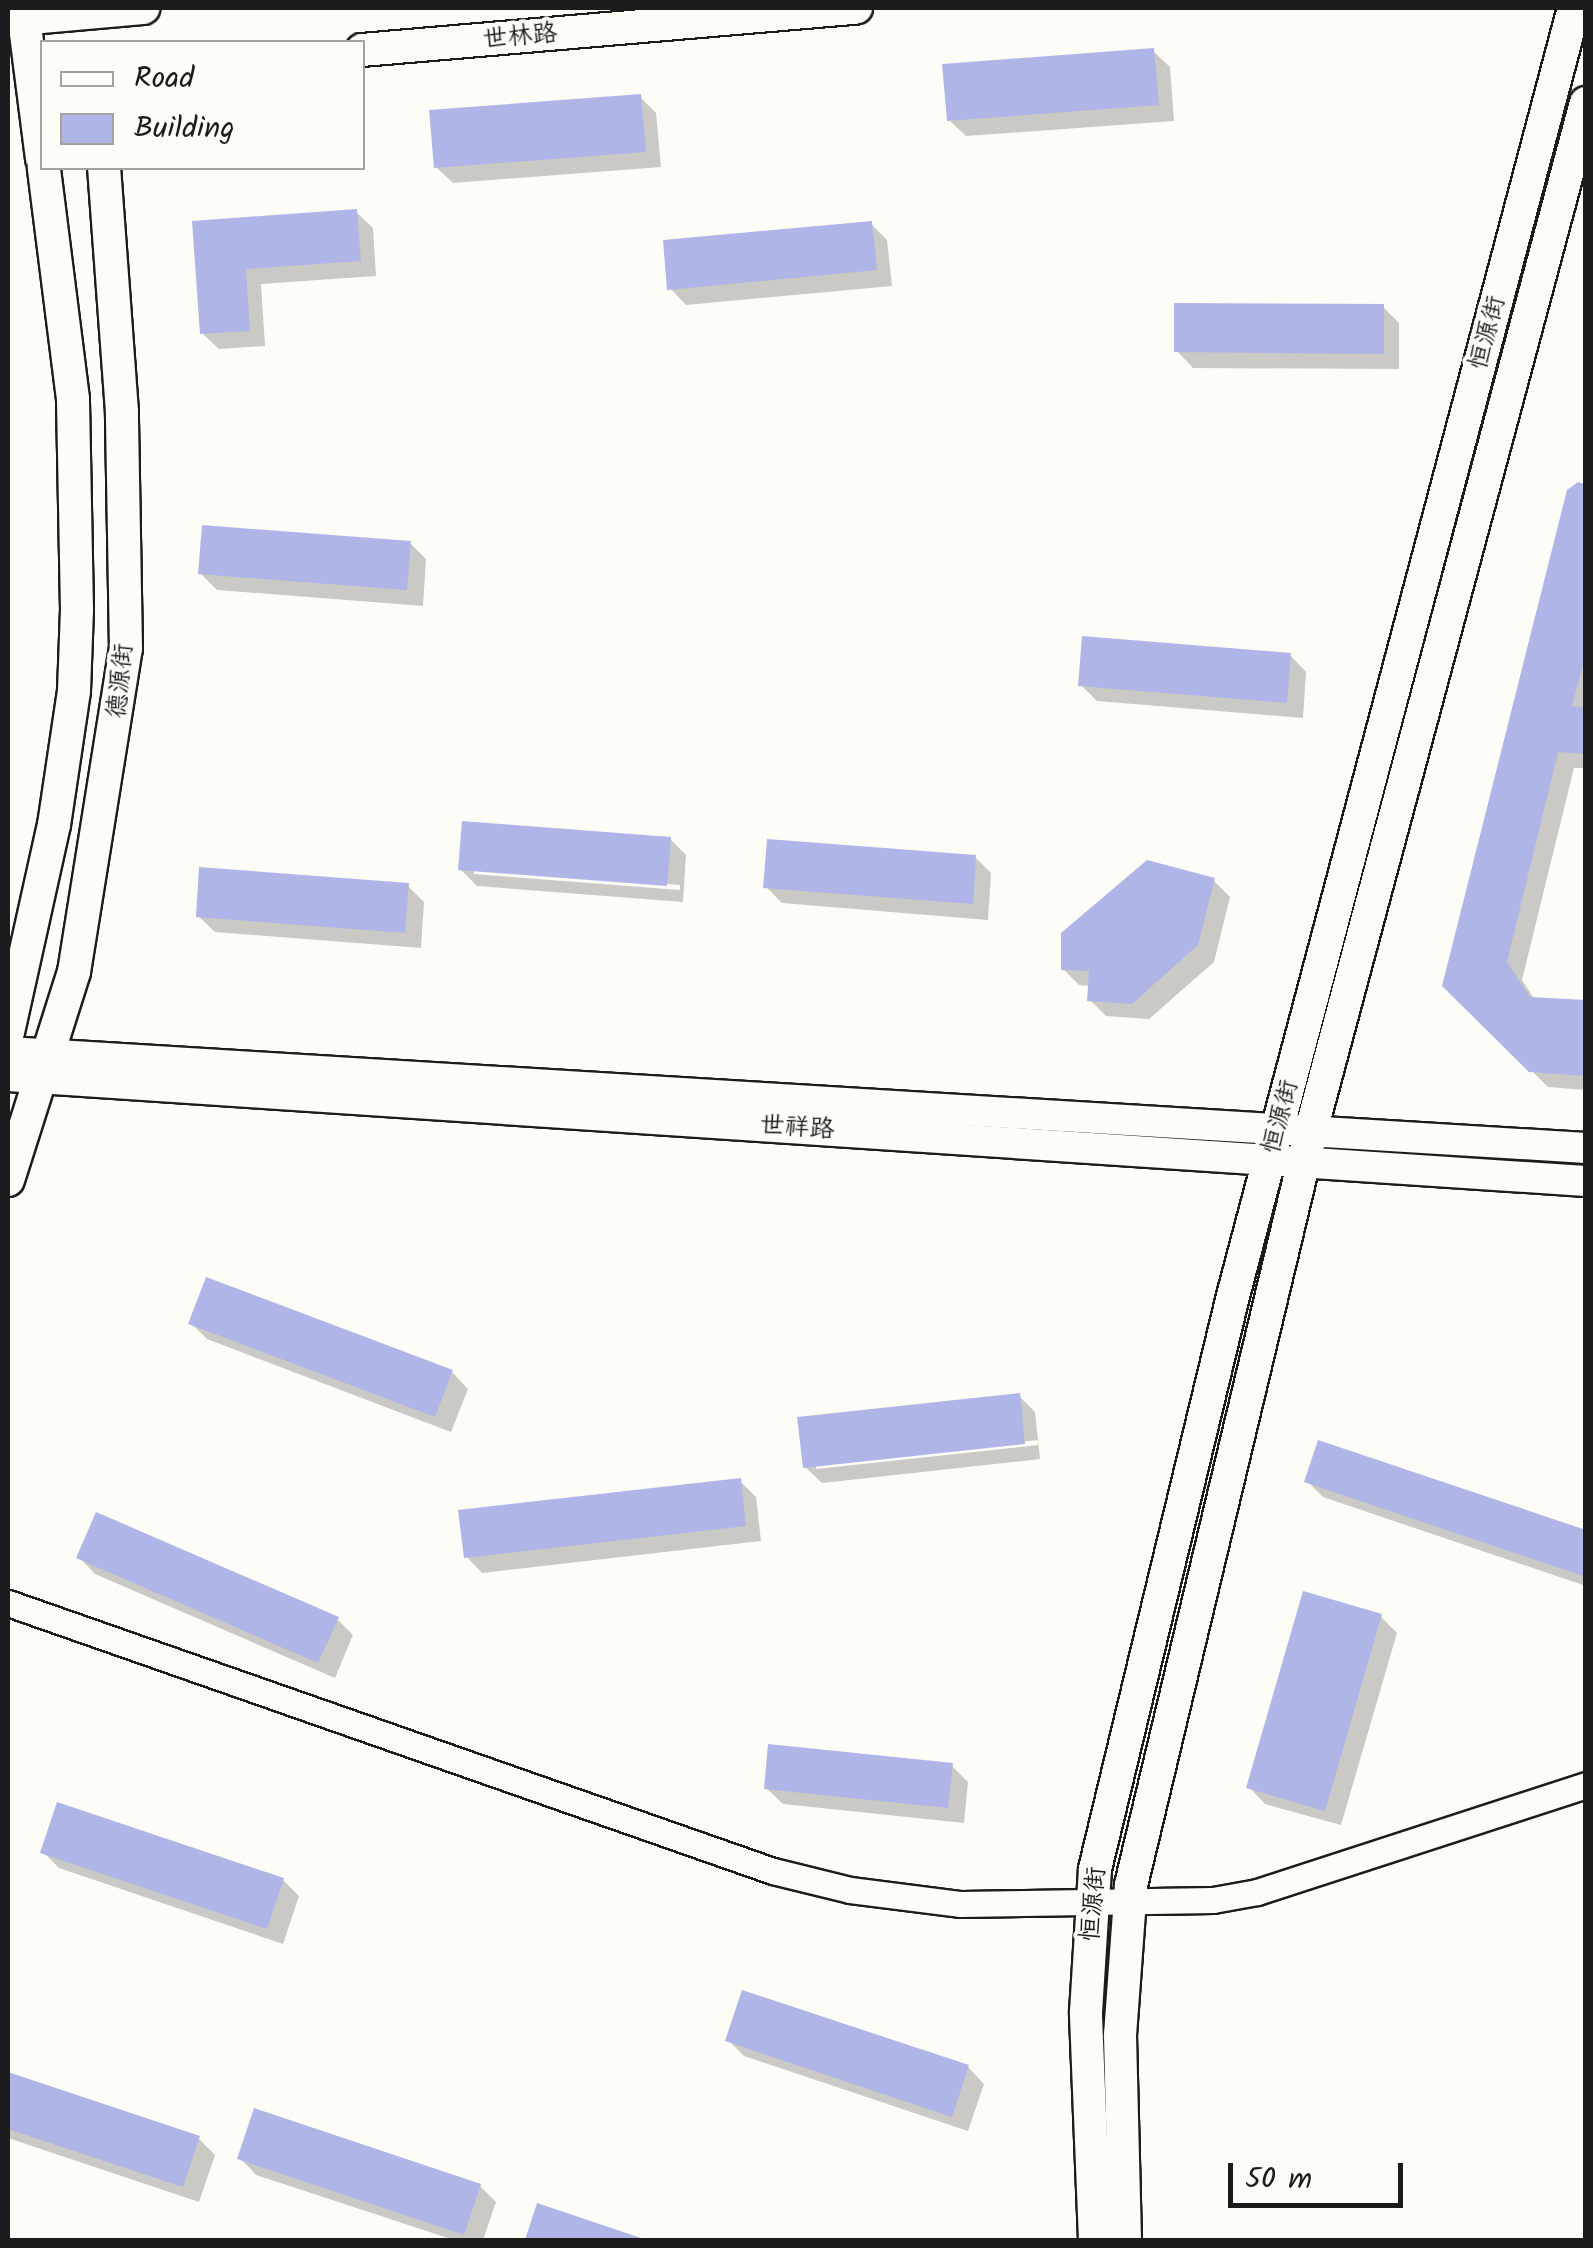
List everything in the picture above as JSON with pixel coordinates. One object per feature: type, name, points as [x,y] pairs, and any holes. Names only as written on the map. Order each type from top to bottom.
[{"type":"main road","points":[[40,148],[16,19],[91,27],[144,8]]},
{"type":"main road","name":"世林路","points":[[365,50],[856,8]]},
{"type":"main road","name":"恒源街","points":[[1095,2240],[1086,2012],[1093,1902],[1136,1692],[1269,1160],[1574,8]]},
{"type":"main road","name":"恒源街","points":[[1125,2240],[1120,2034],[1129,1902],[1312,1130],[1586,103]]},
{"type":"main road","name":"德源街","points":[[8,1032],[54,825],[76,642],[73,399],[44,170]]},
{"type":"main road","name":"德源街","points":[[8,1180],[47,1066],[90,897],[126,649],[125,485],[104,170]]},
{"type":"street","name":"世祥路","points":[[8,1052],[47,1066],[1586,1181]]},
{"type":"street","name":"世祥路","points":[[8,1076],[47,1066],[1278,1128],[1586,1148]]},
{"type":"street","points":[[8,1603],[773,1870],[850,1890],[961,1904],[1129,1902],[1257,1892],[1586,1785]]},
{"type":"building","points":[[1154,48],[1159,105],[947,121],[942,64]]},
{"type":"building","points":[[641,94],[646,152],[434,168],[429,110]]},
{"type":"building","points":[[357,209],[361,261],[246,269],[250,331],[200,334],[192,221]]},
{"type":"building","points":[[872,221],[877,270],[667,290],[663,240]]},
{"type":"building","points":[[1174,303],[1384,304],[1384,354],[1174,352]]},
{"type":"building","points":[[1578,482],[1586,485],[1586,653],[1572,706],[1586,707],[1586,754],[1558,752],[1507,962],[1530,997],[1586,1000],[1586,1076],[1529,1072],[1442,986],[1567,490]]},
{"type":"building","points":[[202,525],[411,541],[407,590],[198,574]]},
{"type":"building","points":[[1082,636],[1291,653],[1287,703],[1078,686]]},
{"type":"building","points":[[462,821],[671,837],[667,886],[458,870]]},
{"type":"building","points":[[767,839],[976,855],[973,904],[763,888]]},
{"type":"building","points":[[1147,860],[1215,878],[1198,945],[1132,1004],[1087,1001],[1089,971],[1061,970],[1061,933]]},
{"type":"building","points":[[199,867],[409,883],[405,933],[196,917]]},
{"type":"building","points":[[206,1277],[453,1370],[435,1417],[188,1324]]},
{"type":"building","points":[[1020,1393],[1025,1444],[803,1468],[797,1417]]},
{"type":"building","points":[[1318,1440],[1586,1530],[1586,1577],[1304,1482]]},
{"type":"building","points":[[741,1478],[746,1526],[464,1558],[458,1510]]},
{"type":"building","points":[[96,1512],[339,1617],[318,1663],[76,1558]]},
{"type":"building","points":[[1303,1591],[1382,1614],[1325,1811],[1246,1788]]},
{"type":"building","points":[[768,1744],[953,1763],[948,1808],[764,1789]]},
{"type":"building","points":[[57,1802],[284,1878],[267,1929],[40,1853]]},
{"type":"building","points":[[742,1990],[969,2065],[952,2117],[725,2041]]},
{"type":"building","points":[[8,2072],[200,2136],[183,2187],[8,2129]]},
{"type":"building","points":[[254,2108],[481,2184],[464,2235],[237,2159]]},
{"type":"building","points":[[537,2203],[647,2240],[525,2240]]}]
